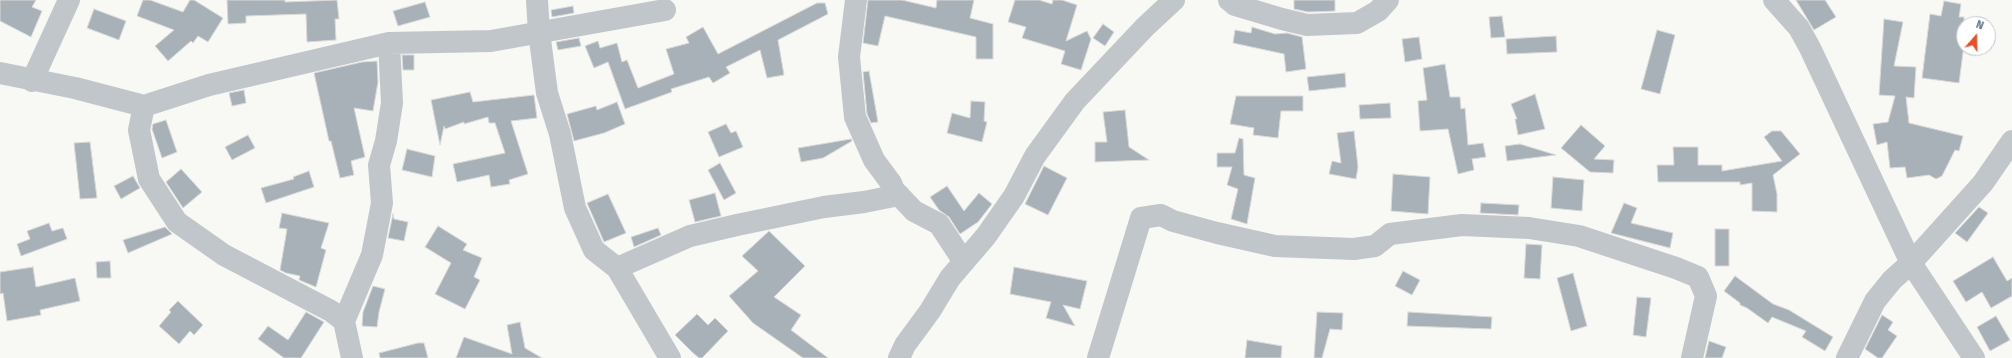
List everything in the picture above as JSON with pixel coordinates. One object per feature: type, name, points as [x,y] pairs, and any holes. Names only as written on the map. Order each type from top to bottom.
[{"type":"street","points":[[32,81],[69,0]]},
{"type":"street","points":[[537,0],[539,32],[548,93],[560,134],[575,208],[594,250],[617,268],[670,358]]},
{"type":"street","points":[[856,0],[849,57],[855,116],[874,160],[899,195],[914,212],[939,224],[964,262]]},
{"type":"street","points":[[898,358],[905,345],[930,312],[950,278],[986,236],[1014,196],[1035,156],[1075,101],[1145,27],[1174,0]]},
{"type":"street","points":[[1229,0],[1235,5],[1282,19],[1307,25],[1333,25],[1357,23],[1378,10],[1388,0]]},
{"type":"street","points":[[1774,0],[1799,28],[1810,48],[1911,263],[1974,358]]},
{"type":"street","points":[[0,73],[32,81],[75,88],[144,106],[209,85],[389,43],[491,41],[665,10]]},
{"type":"street","points":[[352,358],[344,321],[372,255],[382,203],[379,165],[386,141],[392,103],[389,43]]},
{"type":"street","points":[[144,106],[139,130],[149,179],[177,222],[224,255],[331,311],[344,321]]},
{"type":"street","points":[[1847,358],[1875,301],[1892,280],[1911,263],[1983,183],[2012,141]]},
{"type":"street","points":[[617,268],[690,236],[824,207],[864,202],[899,195]]},
{"type":"street","points":[[1098,358],[1142,218],[1160,215],[1173,221],[1217,233],[1275,246],[1354,249],[1375,246],[1390,234],[1462,224],[1529,228],[1579,236],[1676,268],[1698,277],[1706,296],[1692,358]]},
{"type":"building","points":[[0,0],[36,0],[32,7],[42,11],[31,37],[0,21]]},
{"type":"building","points":[[143,0],[150,0],[183,12],[190,0],[194,0],[223,18],[208,42],[198,36],[193,43],[191,41],[168,61],[155,46],[174,30],[137,16]]},
{"type":"building","points":[[227,0],[285,0],[285,2],[337,0],[339,19],[335,19],[336,40],[307,42],[306,14],[246,16],[246,23],[228,24]]},
{"type":"building","points":[[868,0],[902,0],[936,8],[937,0],[974,0],[970,18],[993,24],[993,59],[976,59],[976,37],[885,16],[878,46],[863,43]]},
{"type":"building","points":[[1015,0],[1039,0],[1052,4],[1053,0],[1062,0],[1077,5],[1066,41],[1087,31],[1091,39],[1081,70],[1061,64],[1065,51],[1022,38],[1026,27],[1008,22]]},
{"type":"building","points":[[1294,0],[1335,0],[1335,11],[1308,12],[1294,9]]},
{"type":"building","points":[[1796,0],[1825,0],[1836,17],[1814,30]]},
{"type":"building","points":[[1944,1],[1961,4],[1959,16],[1956,16],[1956,56],[1963,56],[1959,83],[1922,78],[1930,14],[1941,16]]},
{"type":"building","points":[[425,2],[430,17],[398,26],[393,11]]},
{"type":"building","points":[[817,3],[825,3],[828,14],[778,40],[784,75],[767,78],[760,50],[726,67],[730,73],[713,83],[709,77],[671,89],[672,92],[625,109],[608,62],[594,68],[585,46],[598,41],[600,48],[617,43],[622,62],[627,60],[638,88],[674,74],[666,49],[689,43],[686,37],[703,27],[718,54]]},
{"type":"building","points":[[573,6],[574,13],[552,17],[551,10]]},
{"type":"building","points":[[94,9],[126,21],[119,40],[87,28]]},
{"type":"building","points":[[1502,16],[1505,37],[1491,38],[1489,17]]},
{"type":"building","points":[[1884,19],[1903,22],[1894,66],[1916,67],[1914,98],[1906,97],[1909,123],[1963,136],[1959,151],[1955,150],[1942,176],[1936,179],[1929,175],[1907,178],[1905,167],[1890,168],[1887,142],[1877,145],[1873,124],[1888,122],[1895,96],[1879,95]]},
{"type":"building","points":[[1103,24],[1114,32],[1105,46],[1093,38]]},
{"type":"building","points":[[1252,27],[1275,34],[1287,33],[1302,37],[1306,69],[1286,72],[1284,54],[1233,43],[1235,30],[1251,33]]},
{"type":"building","points":[[1657,30],[1675,35],[1660,94],[1641,89]]},
{"type":"building","points":[[1556,36],[1557,52],[1507,54],[1506,39]]},
{"type":"building","points":[[1419,37],[1422,59],[1405,62],[1402,39]]},
{"type":"building","points":[[579,38],[581,46],[558,50],[556,42]]},
{"type":"building","points":[[402,55],[414,55],[414,70],[403,70]]},
{"type":"building","points":[[377,61],[378,82],[373,111],[354,108],[365,157],[351,161],[354,175],[340,178],[331,141],[329,141],[314,73],[362,62]]},
{"type":"building","points":[[1445,64],[1450,97],[1460,97],[1461,109],[1465,108],[1468,145],[1483,143],[1486,157],[1472,159],[1474,170],[1458,174],[1448,129],[1420,131],[1418,101],[1427,100],[1423,68]]},
{"type":"building","points":[[869,71],[878,122],[871,123],[867,114],[863,72]]},
{"type":"building","points":[[1345,73],[1346,87],[1309,91],[1307,77]]},
{"type":"building","points":[[244,90],[246,103],[232,106],[229,93]]},
{"type":"building","points":[[470,92],[473,102],[534,95],[537,118],[511,121],[528,174],[509,180],[510,184],[491,187],[489,175],[457,182],[453,164],[505,153],[495,123],[489,123],[488,117],[464,124],[464,122],[445,129],[444,126],[440,145],[431,100]]},
{"type":"building","points":[[1535,94],[1545,129],[1518,135],[1515,119],[1517,119],[1511,104]]},
{"type":"building","points":[[1236,96],[1303,96],[1303,111],[1281,111],[1278,138],[1253,135],[1254,128],[1230,124]]},
{"type":"building","points":[[971,101],[985,102],[984,121],[987,122],[982,142],[947,133],[952,113],[970,118]]},
{"type":"building","points":[[617,102],[625,124],[604,133],[574,141],[567,114],[596,106],[597,110]]},
{"type":"building","points":[[1390,103],[1391,118],[1360,119],[1359,105]]},
{"type":"building","points":[[1125,110],[1129,147],[1149,160],[1095,162],[1095,142],[1107,142],[1103,112]]},
{"type":"building","points":[[166,120],[177,152],[162,158],[152,129],[153,124]]},
{"type":"building","points":[[726,124],[731,133],[736,131],[743,147],[719,157],[708,132]]},
{"type":"building","points":[[1581,125],[1605,146],[1594,159],[1614,160],[1613,173],[1590,172],[1561,148]]},
{"type":"building","points":[[1354,131],[1358,167],[1356,179],[1329,174],[1332,161],[1341,163],[1337,133]]},
{"type":"building","points":[[1772,131],[1781,131],[1800,154],[1773,175],[1777,194],[1777,212],[1752,211],[1752,183],[1740,185],[1740,182],[1658,182],[1657,165],[1674,165],[1673,147],[1698,147],[1698,165],[1722,165],[1722,171],[1782,161],[1764,137]]},
{"type":"building","points":[[248,135],[255,148],[232,160],[225,147]]},
{"type":"building","points":[[1239,138],[1243,139],[1244,175],[1255,178],[1247,224],[1231,219],[1238,189],[1227,185],[1232,167],[1217,167],[1217,153],[1235,153]]},
{"type":"building","points":[[851,139],[852,141],[823,158],[801,162],[798,148]]},
{"type":"building","points":[[90,142],[97,198],[80,199],[74,143]]},
{"type":"building","points":[[1520,144],[1556,155],[1507,161],[1505,146]]},
{"type":"building","points":[[407,149],[435,156],[432,177],[402,170]]},
{"type":"building","points":[[720,163],[736,193],[724,200],[708,170]]},
{"type":"building","points":[[1044,166],[1067,178],[1048,215],[1025,204]]},
{"type":"building","points":[[181,169],[202,192],[183,208],[166,182]]},
{"type":"building","points":[[309,171],[314,187],[266,203],[261,188],[294,179],[293,177]]},
{"type":"building","points":[[1393,174],[1430,177],[1428,214],[1391,211]]},
{"type":"building","points":[[133,176],[140,188],[121,199],[114,186]]},
{"type":"building","points":[[1553,177],[1584,180],[1582,211],[1551,208]]},
{"type":"building","points":[[947,186],[964,211],[979,193],[992,204],[978,222],[960,234],[949,217],[939,210],[930,197]]},
{"type":"building","points":[[715,193],[721,216],[695,222],[689,200]]},
{"type":"building","points":[[608,194],[626,233],[604,242],[587,203]]},
{"type":"building","points":[[1481,203],[1519,205],[1518,215],[1480,213]]},
{"type":"building","points":[[1624,203],[1637,208],[1631,223],[1673,233],[1670,248],[1611,233]]},
{"type":"building","points":[[1979,207],[1988,213],[1967,242],[1955,233]]},
{"type":"building","points":[[282,213],[329,223],[321,248],[326,250],[316,287],[299,280],[300,276],[280,270],[287,229],[279,228]]},
{"type":"building","points":[[393,214],[394,219],[408,222],[404,241],[388,238]]},
{"type":"building","points":[[49,223],[52,231],[63,228],[67,239],[21,256],[17,244],[30,239],[27,231]]},
{"type":"building","points":[[438,226],[467,244],[463,250],[482,258],[474,277],[480,280],[465,309],[435,294],[451,263],[425,247]]},
{"type":"building","points":[[165,227],[172,234],[128,253],[123,240]]},
{"type":"building","points":[[658,228],[661,235],[634,247],[631,237]]},
{"type":"building","points":[[1715,229],[1729,229],[1729,266],[1715,266]]},
{"type":"building","points":[[769,231],[805,266],[774,297],[801,315],[791,330],[828,358],[803,358],[753,323],[729,296],[758,271],[742,256]]},
{"type":"building","points":[[1526,244],[1542,245],[1540,279],[1524,278]]},
{"type":"building","points":[[1993,257],[2007,281],[2012,278],[2012,296],[1991,308],[1982,292],[1966,302],[1953,281]]},
{"type":"building","points":[[110,261],[111,278],[97,278],[96,262]]},
{"type":"building","points":[[33,267],[36,287],[75,278],[80,301],[40,310],[41,315],[7,321],[3,293],[0,294],[0,272]]},
{"type":"building","points":[[1014,267],[1087,281],[1080,309],[1063,305],[1075,326],[1046,318],[1051,302],[1010,294]]},
{"type":"building","points":[[1403,271],[1420,280],[1412,295],[1395,286]]},
{"type":"building","points":[[1573,273],[1587,326],[1571,331],[1557,278]]},
{"type":"building","points":[[1735,276],[1773,304],[1789,310],[1833,337],[1825,351],[1802,337],[1806,331],[1772,317],[1768,323],[1747,308],[1740,305],[1740,303],[1724,291]]},
{"type":"building","points":[[373,286],[385,289],[377,327],[362,326],[363,312]]},
{"type":"building","points":[[1637,297],[1651,298],[1646,337],[1633,335]]},
{"type":"building","points":[[178,301],[203,325],[194,335],[190,331],[179,344],[159,326],[171,312],[169,310]]},
{"type":"building","points":[[306,312],[324,322],[301,358],[284,358],[258,339],[268,326],[288,340]]},
{"type":"building","points":[[1317,312],[1343,313],[1342,330],[1330,329],[1322,358],[1314,358]]},
{"type":"building","points":[[1408,312],[1492,317],[1491,329],[1407,326]]},
{"type":"building","points":[[697,314],[708,325],[715,318],[728,331],[702,358],[699,358],[675,335]]},
{"type":"building","points":[[1882,315],[1893,322],[1888,330],[1897,336],[1882,358],[1878,358],[1865,349]]},
{"type":"building","points":[[1996,316],[2010,340],[1990,351],[1977,327]]},
{"type":"building","points":[[520,322],[525,348],[542,358],[456,358],[464,337],[512,354],[507,325]]},
{"type":"building","points":[[1247,340],[1282,346],[1281,358],[1245,358]]},
{"type":"building","points":[[1709,341],[1726,347],[1722,358],[1705,358]]},
{"type":"building","points":[[418,343],[424,343],[428,358],[380,358],[379,353]]}]
